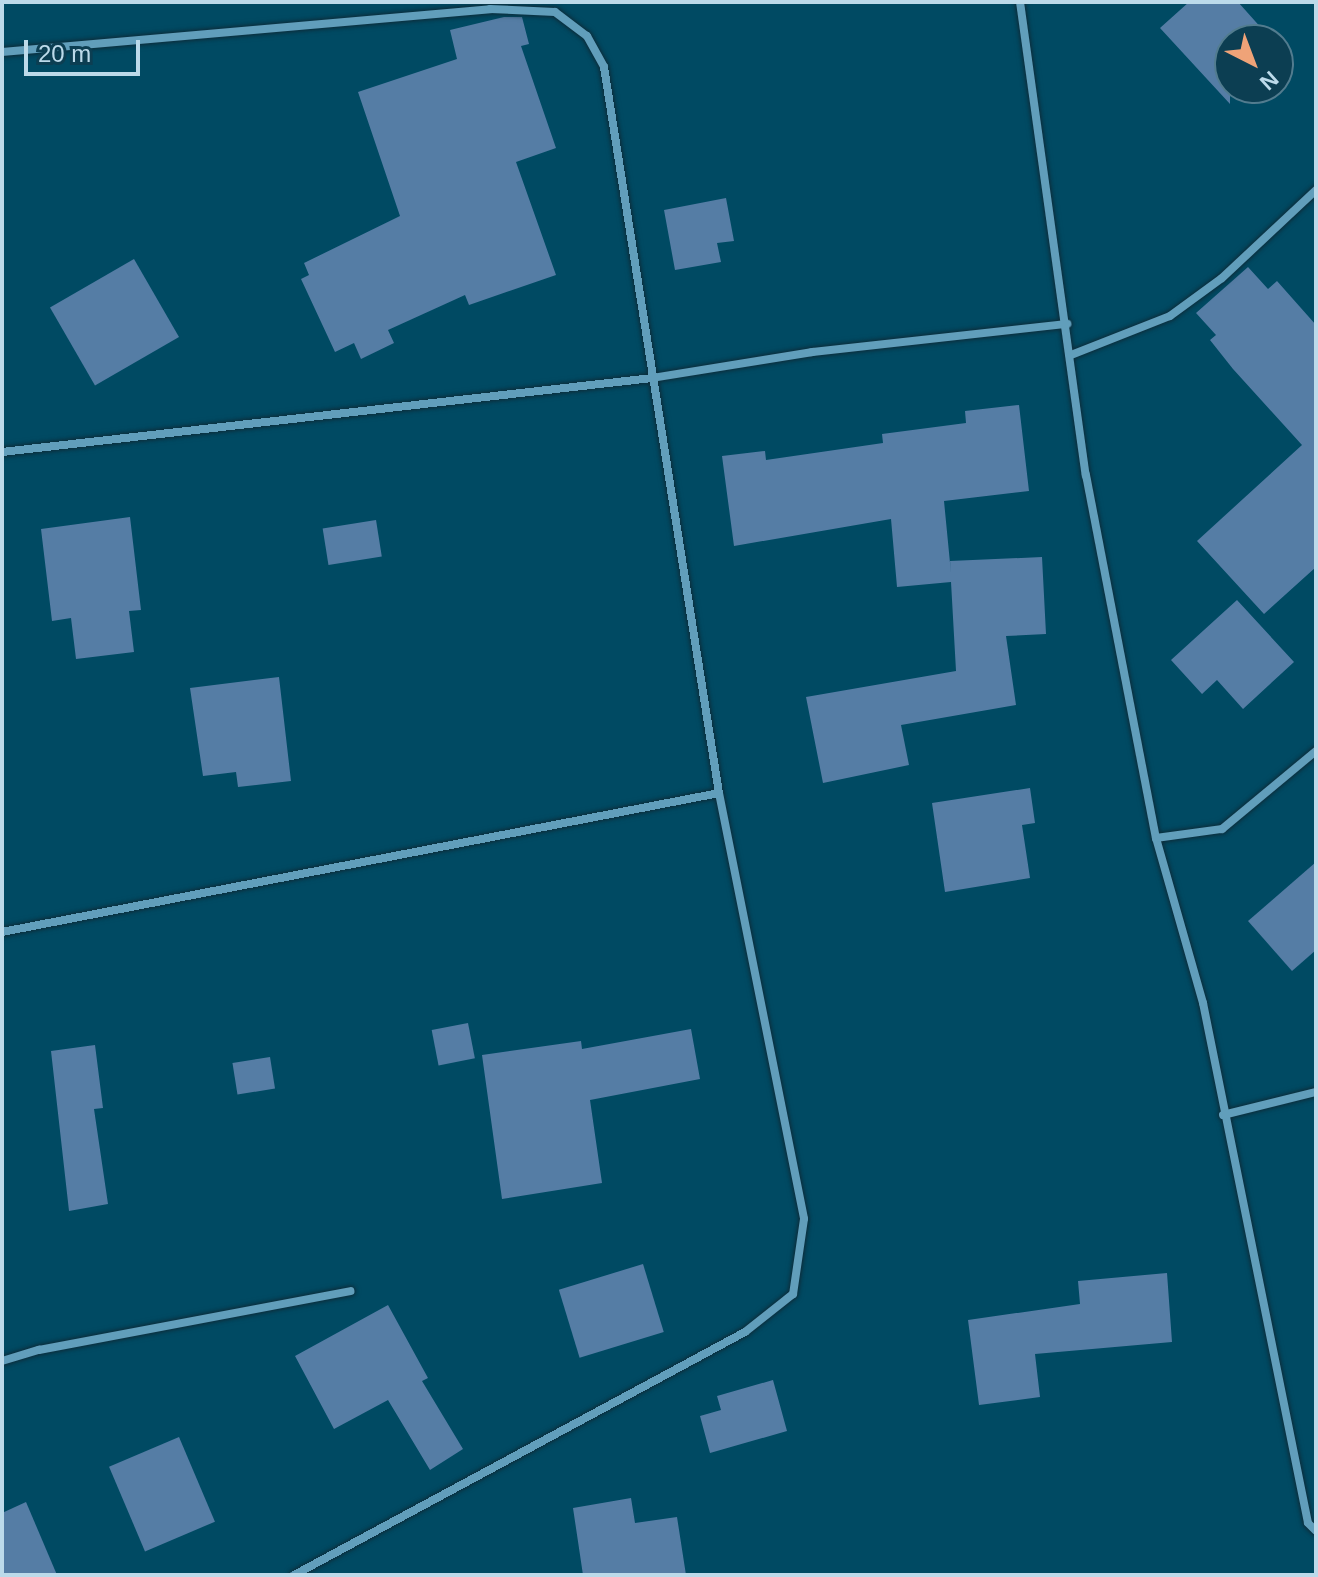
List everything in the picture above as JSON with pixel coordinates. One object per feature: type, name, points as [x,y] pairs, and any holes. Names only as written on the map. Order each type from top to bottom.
[{"type":"street","points":[[1020,2],[1086,475],[1156,838],[1203,1003],[1223,1115],[1308,1523],[1316,1531]]},
{"type":"street","points":[[2,52],[488,6],[555,12],[587,36],[604,67],[719,793],[804,1219],[793,1294],[745,1332],[294,1575]]},
{"type":"street","points":[[1071,355],[1170,316],[1222,278],[1316,190]]},
{"type":"street","points":[[2,452],[652,378],[812,352],[1067,324]]},
{"type":"street","points":[[1156,838],[1222,829],[1316,751]]},
{"type":"street","points":[[2,932],[719,793]]},
{"type":"street","points":[[1223,1115],[1316,1092]]},
{"type":"street","points":[[2,1361],[39,1350],[350,1291]]},
{"type":"building","points":[[1189,2],[1238,2],[1258,24],[1214,24],[1214,87],[1160,28]]},
{"type":"building","points":[[504,17],[522,17],[529,44],[521,46],[556,148],[516,162],[556,275],[469,305],[465,295],[388,330],[394,343],[361,359],[354,343],[335,352],[301,279],[309,275],[304,263],[400,216],[358,92],[457,59],[450,30]]},
{"type":"building","points":[[726,198],[734,241],[717,243],[721,262],[675,270],[664,210]]},
{"type":"building","points":[[134,259],[179,337],[95,385],[50,308]]},
{"type":"building","points":[[1248,267],[1268,289],[1277,281],[1316,325],[1316,567],[1264,614],[1197,541],[1302,445],[1233,369],[1210,340],[1216,335],[1196,313]]},
{"type":"building","points":[[1019,405],[1029,491],[944,501],[951,573],[950,561],[1042,557],[1046,634],[1006,636],[1016,705],[901,725],[909,765],[823,783],[806,697],[956,671],[951,582],[897,587],[891,519],[734,546],[722,456],[765,451],[766,460],[883,443],[882,434],[966,423],[965,411]]},
{"type":"building","points":[[130,517],[141,610],[129,611],[134,652],[76,659],[71,618],[52,621],[41,529]]},
{"type":"building","points":[[376,520],[382,557],[328,565],[323,528]]},
{"type":"building","points":[[1237,600],[1294,662],[1243,709],[1217,680],[1202,694],[1171,660]]},
{"type":"building","points":[[279,677],[291,781],[238,787],[236,772],[203,776],[190,688]]},
{"type":"building","points":[[1030,788],[1035,823],[1022,825],[1030,878],[945,892],[932,803]]},
{"type":"building","points":[[1316,862],[1316,950],[1292,971],[1248,921]]},
{"type":"building","points":[[468,1023],[475,1058],[439,1065],[432,1030]]},
{"type":"building","points":[[691,1029],[700,1079],[590,1100],[602,1183],[502,1199],[482,1055],[581,1041],[582,1049]]},
{"type":"building","points":[[95,1045],[103,1108],[94,1109],[108,1204],[69,1211],[51,1051]]},
{"type":"building","points":[[270,1057],[275,1089],[237,1095],[232,1063]]},
{"type":"building","points":[[643,1264],[664,1332],[580,1358],[559,1290]]},
{"type":"building","points":[[1167,1273],[1172,1342],[1035,1354],[1040,1397],[979,1405],[968,1320],[1080,1304],[1078,1281]]},
{"type":"building","points":[[388,1305],[428,1378],[422,1381],[463,1449],[430,1470],[388,1400],[334,1429],[295,1356]]},
{"type":"building","points":[[773,1380],[787,1431],[710,1453],[700,1416],[721,1410],[717,1396]]},
{"type":"building","points":[[179,1437],[215,1522],[145,1551],[109,1467]]},
{"type":"building","points":[[631,1498],[635,1523],[677,1517],[686,1575],[583,1575],[573,1508]]},
{"type":"building","points":[[26,1502],[57,1575],[2,1575],[2,1513]]}]
